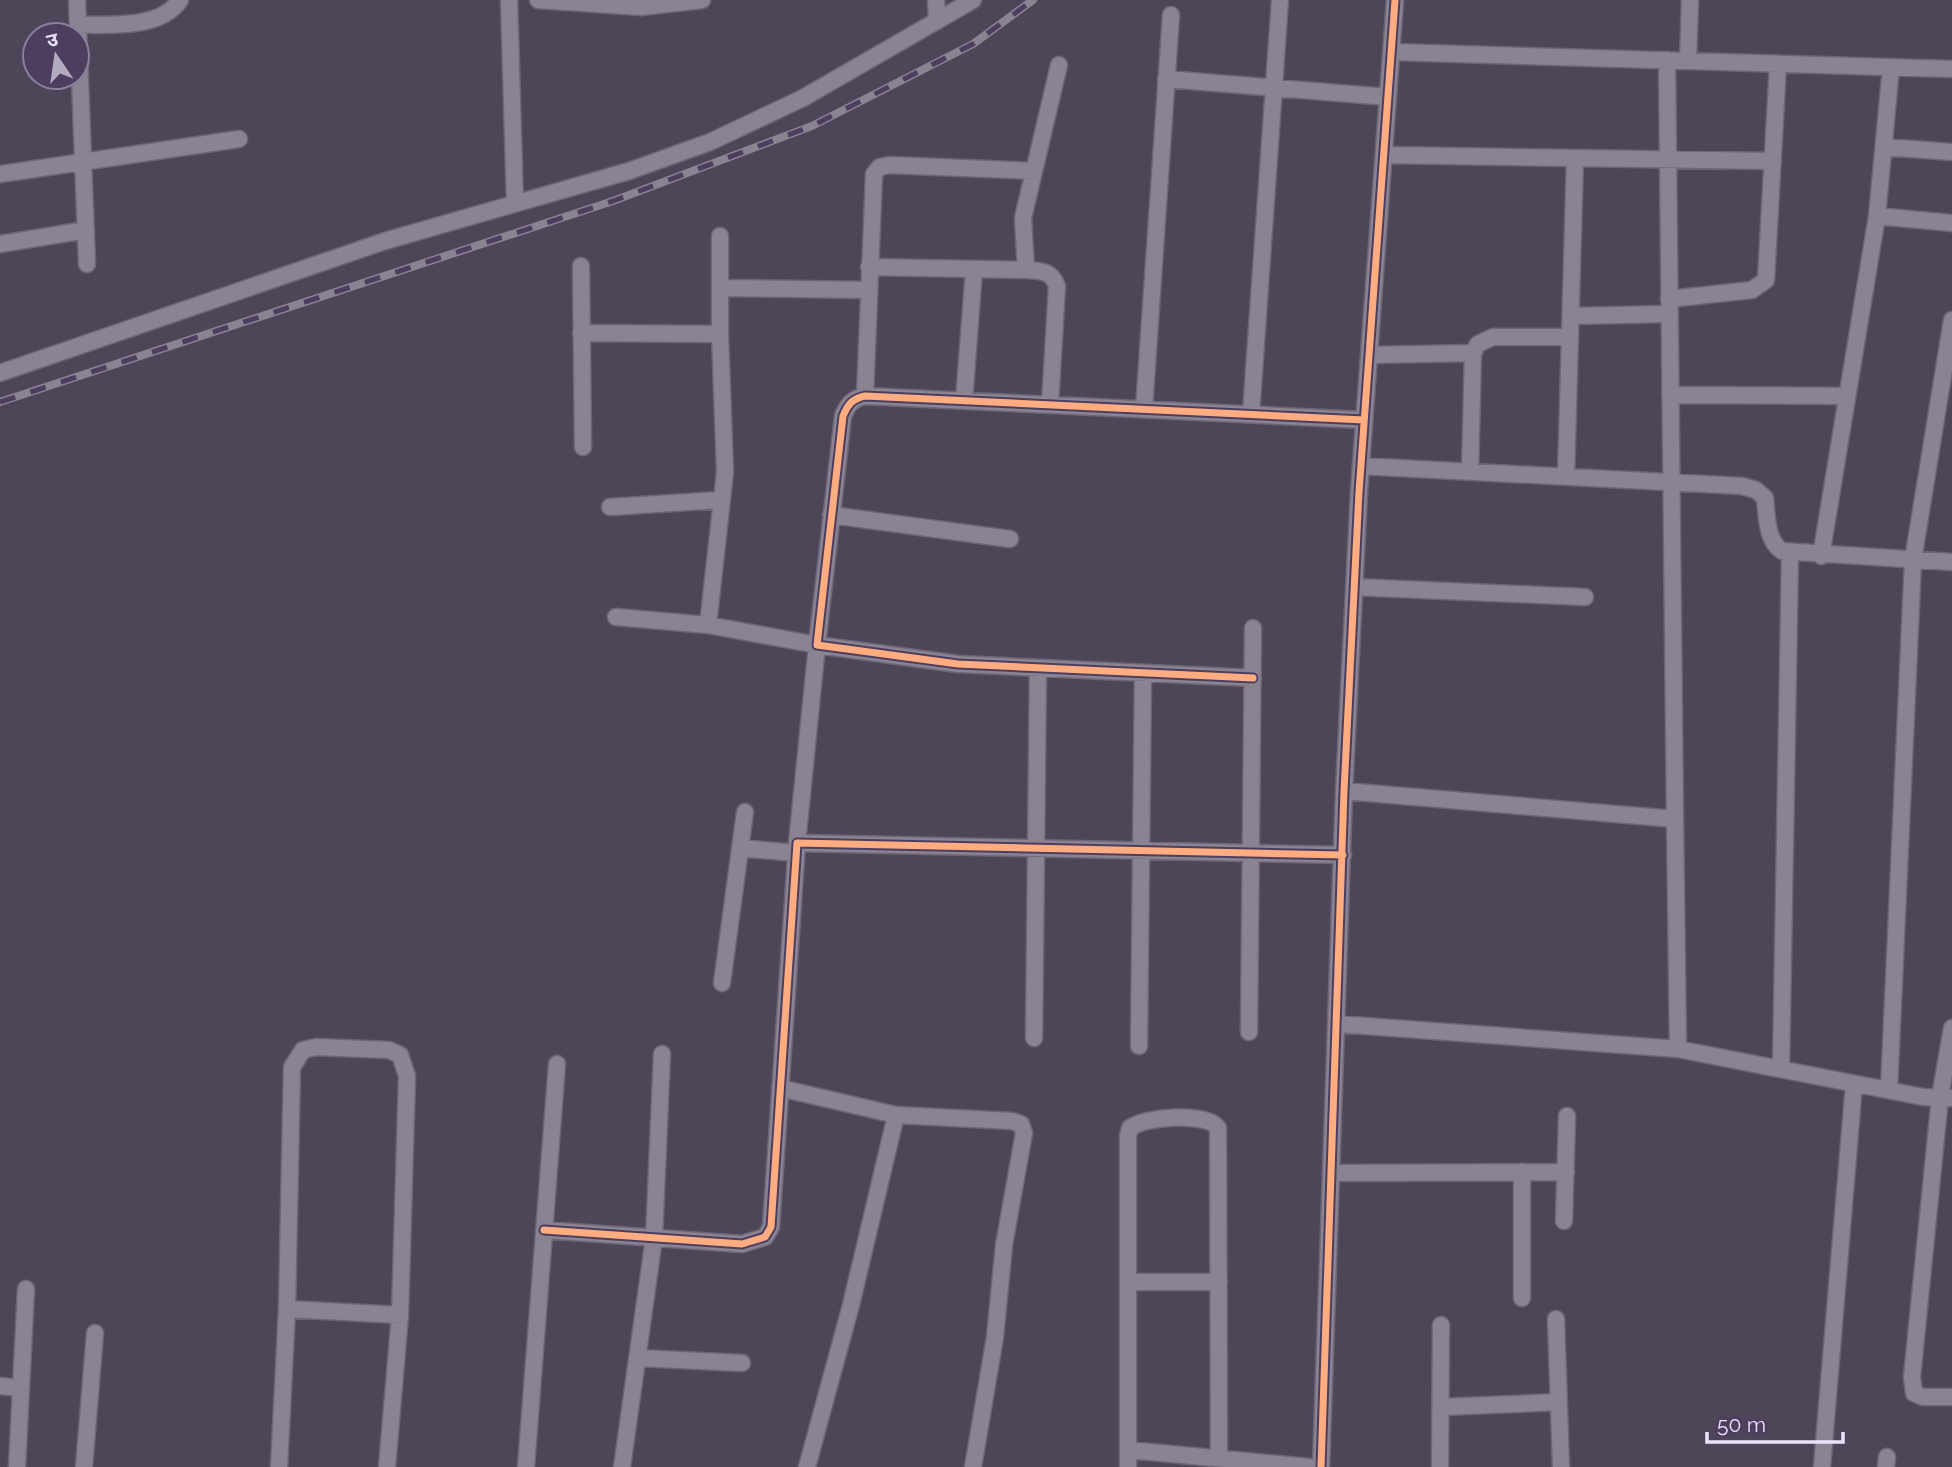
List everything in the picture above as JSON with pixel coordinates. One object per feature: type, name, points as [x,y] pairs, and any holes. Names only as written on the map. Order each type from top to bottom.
[{"type":"street","points":[[77,0],[78,21]]},
{"type":"street","points":[[91,25],[141,23],[163,15],[180,0]]},
{"type":"street","points":[[509,0],[515,204]]},
{"type":"street","points":[[538,0],[631,7],[702,0]]},
{"type":"street","points":[[936,0],[937,21]]},
{"type":"street","points":[[0,373],[385,241],[629,171],[710,142],[803,98],[973,0]]},
{"type":"street","points":[[1251,414],[1280,0]]},
{"type":"street","points":[[1321,1467],[1344,791],[1354,587],[1395,0]]},
{"type":"street","points":[[1688,61],[1690,0]]},
{"type":"street","points":[[1143,409],[1171,15]]},
{"type":"street","points":[[1392,52],[1952,69]]},
{"type":"street","points":[[1667,60],[1678,1049]]},
{"type":"street","points":[[1571,316],[1669,307],[1752,290],[1766,280],[1778,64]]},
{"type":"street","points":[[1026,270],[1022,235],[1059,65]]},
{"type":"street","points":[[1821,556],[1877,216],[1891,67]]},
{"type":"street","points":[[1167,79],[1388,97]]},
{"type":"street","points":[[80,91],[87,264]]},
{"type":"street","points":[[0,174],[239,139]]},
{"type":"street","points":[[1884,147],[1952,152]]},
{"type":"street","points":[[1384,155],[1773,161]]},
{"type":"street","points":[[1566,477],[1575,158]]},
{"type":"street","points":[[865,396],[871,183],[880,167],[889,164],[1034,171]]},
{"type":"street","points":[[1877,216],[1952,223]]},
{"type":"street","points":[[0,244],[86,230]]},
{"type":"street","points":[[708,625],[725,444],[720,334],[720,236]]},
{"type":"street","points":[[580,266],[583,447]]},
{"type":"street","points":[[869,267],[1026,270],[1045,271],[1053,276],[1057,286],[1050,405]]},
{"type":"street","points":[[964,401],[974,269]]},
{"type":"street","points":[[720,288],[869,290]]},
{"type":"street","points":[[1889,1090],[1913,560],[1952,320]]},
{"type":"street","points":[[581,333],[720,334]]},
{"type":"street","points":[[1470,471],[1473,353],[1478,344],[1493,337],[1570,337]]},
{"type":"street","points":[[1369,355],[1473,353]]},
{"type":"street","points":[[1670,395],[1847,396]]},
{"type":"street","points":[[544,1230],[742,1244],[765,1237],[771,1227],[796,848],[831,515],[843,416],[847,406],[855,399],[865,396],[1364,420]]},
{"type":"street","points":[[1361,466],[1742,486],[1756,490],[1765,498],[1774,546],[1790,554],[1952,562]]},
{"type":"street","points":[[610,507],[720,500]]},
{"type":"street","points":[[831,515],[1010,539]]},
{"type":"street","points":[[1781,1069],[1790,554]]},
{"type":"street","points":[[1354,587],[1585,597]]},
{"type":"street","points":[[616,617],[708,625],[817,645],[958,664],[1253,678]]},
{"type":"street","points":[[1249,1032],[1253,628]]},
{"type":"street","points":[[1034,1038],[1038,668]]},
{"type":"street","points":[[1139,1046],[1143,673]]},
{"type":"street","points":[[1344,791],[1675,819]]},
{"type":"street","points":[[722,983],[745,812]]},
{"type":"street","points":[[740,848],[1036,848],[1343,855]]},
{"type":"street","points":[[1338,1024],[1678,1049],[1854,1084],[1946,1097]]},
{"type":"street","points":[[1952,1028],[1912,1377],[1914,1393],[1952,1397]]},
{"type":"street","points":[[279,1467],[287,1309],[292,1067],[303,1050],[316,1047],[389,1050],[400,1055],[407,1076],[400,1315],[387,1467]]},
{"type":"street","points":[[622,1467],[654,1238],[662,1054]]},
{"type":"street","points":[[526,1467],[557,1064]]},
{"type":"street","points":[[1822,1467],[1854,1084]]},
{"type":"street","points":[[780,1088],[896,1115],[1012,1121],[1021,1124],[1024,1133],[1006,1234],[995,1337],[973,1467]]},
{"type":"street","points":[[807,1467],[851,1305],[896,1115]]},
{"type":"street","points":[[1564,1221],[1567,1116]]},
{"type":"street","points":[[1128,1467],[1128,1136],[1130,1128],[1147,1119],[1203,1119],[1214,1122],[1218,1128],[1219,1458]]},
{"type":"street","points":[[1522,1172],[1522,1298]]},
{"type":"street","points":[[1332,1173],[1566,1172]]},
{"type":"street","points":[[1128,1282],[1219,1282]]},
{"type":"street","points":[[17,1467],[26,1289]]},
{"type":"street","points":[[287,1309],[400,1315]]},
{"type":"street","points":[[1556,1319],[1561,1467]]},
{"type":"street","points":[[1440,1467],[1441,1325]]},
{"type":"street","points":[[84,1467],[94,1333]]},
{"type":"street","points":[[638,1358],[742,1363]]},
{"type":"street","points":[[0,1386],[21,1388]]},
{"type":"street","points":[[1441,1407],[1559,1402]]},
{"type":"street","points":[[1129,1450],[1194,1461],[1219,1458],[1309,1467]]},
{"type":"railway","points":[[0,402],[613,201],[812,126],[973,44],[1033,0]]},
{"type":"cycle path","points":[[1321,1467],[1344,791],[1359,492],[1395,0]]},
{"type":"cycle path","points":[[1253,678],[958,664],[817,645],[843,416],[851,403],[865,396],[1364,420]]},
{"type":"cycle path","points":[[544,1230],[742,1244],[765,1237],[771,1227],[797,843],[1343,855]]}]
